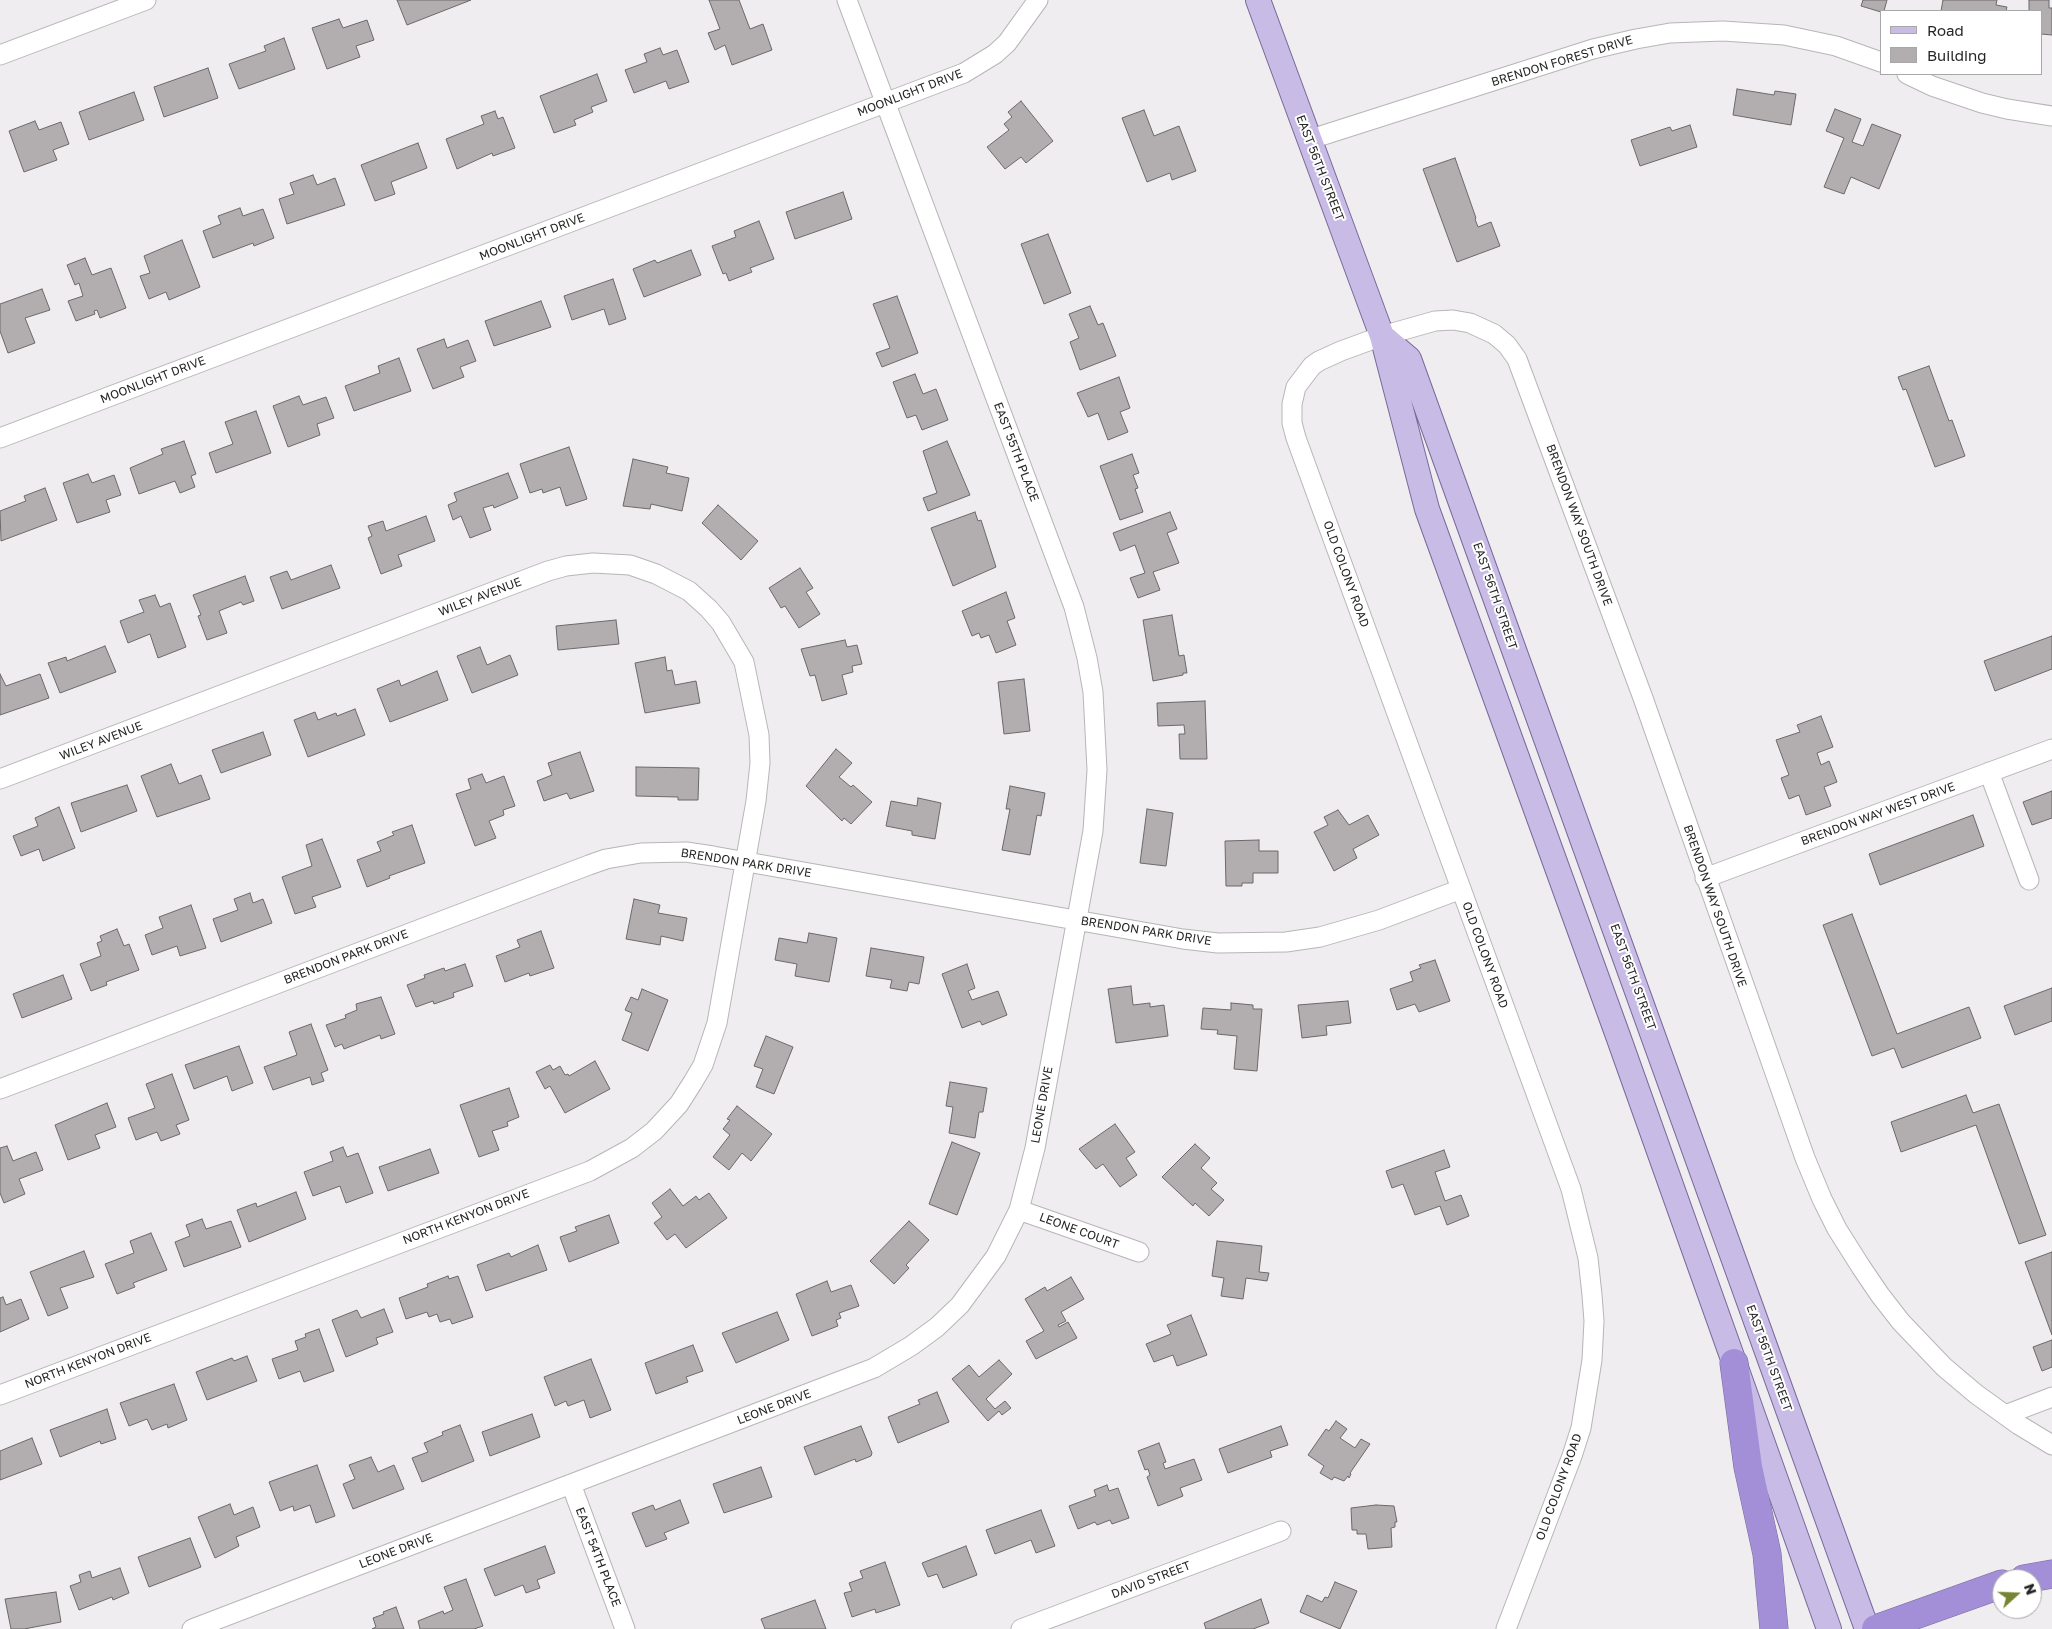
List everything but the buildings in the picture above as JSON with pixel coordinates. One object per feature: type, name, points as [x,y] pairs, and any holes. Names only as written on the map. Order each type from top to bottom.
[{"type":"highway","points":[[1734,1363],[1748,1467],[1767,1554],[1774,1629]]},
{"type":"highway","points":[[1876,1629],[1992,1588]]},
{"type":"main road","name":"EAST 56TH STREET","points":[[1258,0],[1308,140],[1382,336],[1427,509],[1830,1629]]},
{"type":"main road","name":"EAST 56TH STREET","points":[[1382,336],[1409,359],[1867,1629]]},
{"type":"street","points":[[0,56],[146,0]]},
{"type":"street","name":"EAST 55TH PLACE","points":[[847,0],[1065,582],[1074,607],[1087,658],[1095,709],[1097,788],[1092,831],[1076,920]]},
{"type":"street","name":"MOONLIGHT DRIVE","points":[[0,438],[955,77],[979,65],[995,54],[1014,36],[1038,0]]},
{"type":"street","name":"BRENDON FOREST DRIVE","points":[[1308,140],[1593,50],[1636,38],[1661,34],[1723,31],[1784,35],[1836,46],[1880,62]]},
{"type":"street","points":[[1909,75],[1932,86],[1982,102],[2007,109],[2052,116]]},
{"type":"street","name":"OLD COLONY ROAD","points":[[1504,1628],[1572,1456],[1581,1428],[1592,1360],[1594,1321],[1588,1258],[1571,1189],[1296,438],[1292,423],[1292,404],[1296,387],[1318,361],[1382,336],[1426,322],[1453,320],[1479,326],[1494,334],[1507,347]]},
{"type":"street","name":"BRENDON WAY SOUTH DRIVE","points":[[1507,347],[1517,359],[1525,376],[1640,690],[1805,1158],[1837,1230],[1880,1295],[1901,1322],[1944,1367],[2004,1415],[2052,1445]]},
{"type":"street","name":"WILEY AVENUE","points":[[0,779],[548,571],[584,563],[621,564],[656,574],[689,591],[721,623],[744,662],[759,735],[760,763],[759,782],[746,861]]},
{"type":"street","name":"BRENDON WAY WEST DRIVE","points":[[1705,878],[2052,749]]},
{"type":"street","points":[[1989,772],[2029,880]]},
{"type":"street","name":"BRENDON PARK DRIVE","points":[[0,1088],[588,865],[633,854],[659,852],[696,853],[1183,939],[1218,943],[1286,942],[1320,937],[1355,928],[1461,889]]},
{"type":"street","name":"NORTH KENYON DRIVE","points":[[0,1394],[590,1171],[632,1148],[661,1124],[676,1108],[703,1065],[718,1023],[746,861]]},
{"type":"street","name":"LEONE DRIVE","points":[[192,1629],[867,1371],[899,1354],[937,1327],[971,1292],[1001,1248],[1019,1210],[1035,1148],[1076,920]]},
{"type":"street","name":"LEONE COURT","points":[[1019,1210],[1139,1252]]},
{"type":"street","points":[[2004,1415],[2052,1396]]},
{"type":"street","name":"EAST 54TH PLACE","points":[[571,1484],[625,1629]]},
{"type":"street","name":"DAVID STREET","points":[[1021,1629],[1281,1531]]}]
